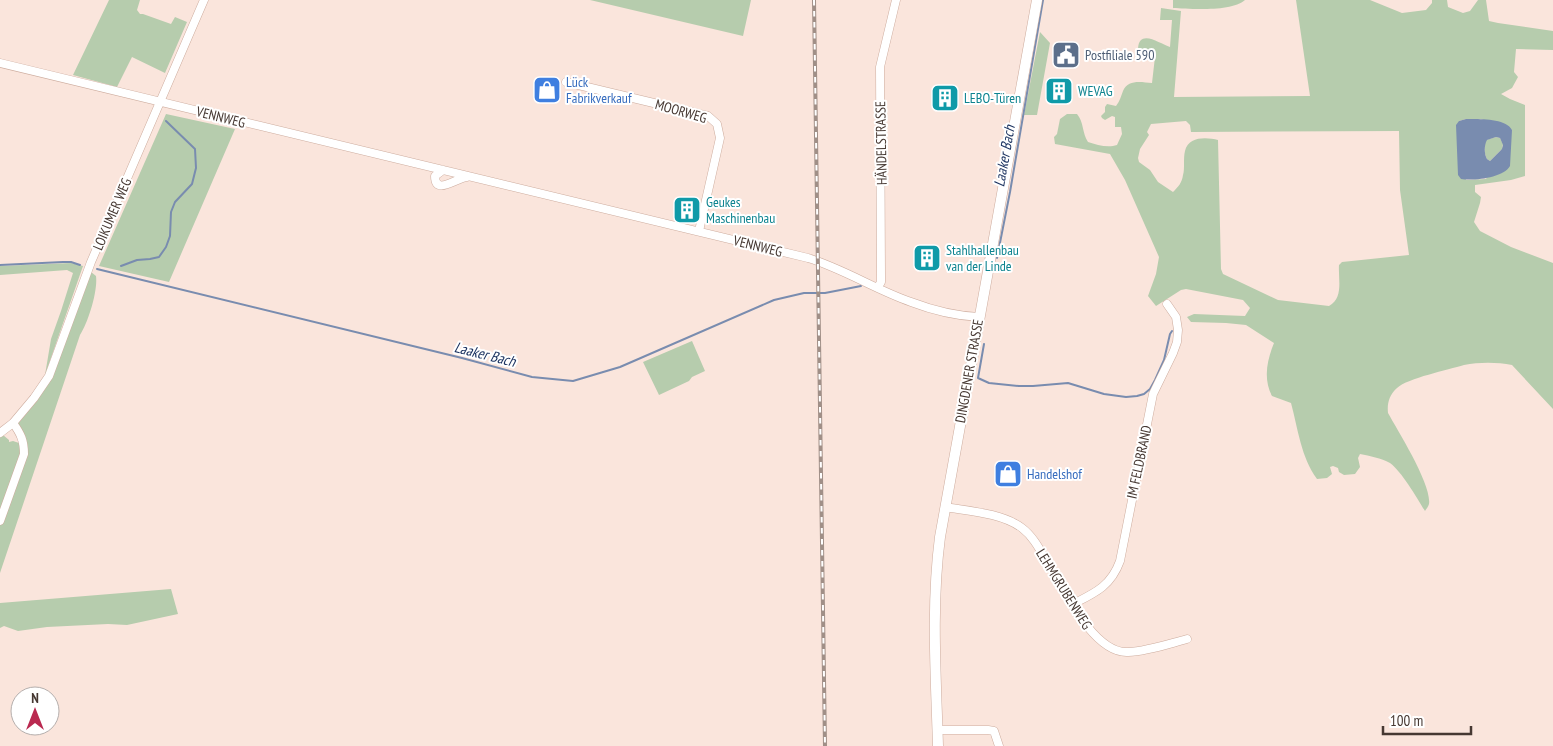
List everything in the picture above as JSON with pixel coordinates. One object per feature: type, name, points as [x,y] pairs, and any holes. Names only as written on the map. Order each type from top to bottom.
[{"type":"main road","name":"DINGDENER STRASSE","points":[[938,746],[936,577],[938,552],[1037,0]]},
{"type":"street","name":"LOIKUMER WEG","points":[[0,433],[13,423],[49,376],[91,262],[204,0]]},
{"type":"street","name":"HÄNDELSTRASSE","points":[[878,287],[881,282],[880,67],[896,0]]},
{"type":"street","name":"VENNWEG","points":[[0,63],[818,261],[900,298],[925,307],[979,317]]},
{"type":"street","name":"MOORWEG","points":[[566,82],[708,116],[717,124],[720,138],[699,231]]},
{"type":"street","name":"VENNWEG","points":[[443,170],[435,176],[438,185],[443,186],[460,178],[472,177]]},
{"type":"street","name":"IM FELDBRAND","points":[[1073,604],[1099,590],[1108,582],[1116,573],[1120,561],[1153,394],[1177,342],[1176,317],[1167,304]]},
{"type":"street","points":[[0,521],[24,454],[22,435],[13,423]]},
{"type":"street","name":"LEHMGRUBENWEG","points":[[945,507],[1002,518],[1022,528],[1035,541],[1081,620],[1098,639],[1111,648],[1126,653],[1188,639]]},
{"type":"street","points":[[938,730],[994,731],[999,746]]},
{"type":"green space","points":[[109,0],[140,0],[137,10],[140,14],[171,24],[175,17],[187,22],[165,73],[132,57],[117,87],[73,75]]},
{"type":"green space","points":[[590,0],[751,0],[743,36]]},
{"type":"green space","points":[[1173,0],[1245,0],[1239,4],[1221,8],[1200,9],[1173,8]]},
{"type":"green space","points":[[1296,0],[1370,0],[1402,13],[1426,10],[1432,3],[1432,0],[1447,0],[1448,7],[1463,13],[1470,11],[1478,0],[1486,0],[1489,21],[1553,31],[1553,50],[1516,49],[1514,72],[1518,77],[1512,88],[1501,94],[1525,105],[1525,176],[1475,185],[1475,192],[1481,197],[1474,222],[1480,231],[1511,247],[1553,263],[1553,409],[1512,365],[1506,364],[1482,363],[1464,365],[1402,384],[1389,400],[1388,413],[1425,484],[1429,495],[1429,504],[1425,511],[1395,467],[1379,458],[1360,454],[1358,458],[1360,467],[1355,474],[1344,475],[1339,472],[1338,468],[1333,466],[1330,467],[1332,474],[1327,478],[1317,479],[1307,462],[1291,403],[1272,396],[1269,390],[1267,369],[1274,343],[1246,325],[1191,322],[1187,317],[1194,314],[1245,316],[1250,308],[1243,300],[1186,289],[1181,290],[1156,306],[1148,296],[1156,274],[1159,257],[1125,180],[1110,154],[1055,144],[1054,137],[1057,134],[1060,119],[1067,114],[1077,114],[1081,120],[1088,142],[1106,146],[1117,145],[1122,134],[1121,127],[1115,127],[1115,117],[1112,116],[1105,120],[1101,116],[1105,112],[1107,104],[1116,106],[1125,87],[1131,83],[1152,83],[1155,57],[1138,49],[1139,43],[1142,39],[1146,38],[1170,47],[1172,20],[1160,20],[1161,8],[1181,11],[1174,97],[1310,96]],"holes":[[[1481,119],[1512,130],[1486,179],[1466,180],[1459,121]],[[1186,121],[1190,125],[1191,132],[1399,131],[1400,190],[1409,255],[1342,262],[1339,265],[1337,298],[1329,306],[1278,300],[1223,274],[1221,269],[1218,140],[1209,138],[1198,139],[1187,146],[1182,180],[1173,192],[1158,182],[1150,170],[1139,162],[1138,158],[1140,149],[1149,135],[1147,132],[1151,124]]]},
{"type":"green space","points":[[1040,32],[1050,43],[1037,115],[1024,115]]},
{"type":"green space","points":[[166,114],[235,129],[169,282],[99,266]]},
{"type":"green space","points":[[1496,137],[1500,138],[1503,144],[1502,149],[1490,161],[1485,155],[1485,142]]},
{"type":"green space","points":[[71,263],[83,266],[45,375],[51,339],[73,273],[67,270],[0,275],[0,266]]},
{"type":"green space","points":[[91,272],[96,276],[92,307],[80,335],[0,573],[0,522],[25,454],[16,423],[35,399]]},
{"type":"green space","points":[[692,341],[705,371],[659,395],[643,362]]},
{"type":"green space","points":[[3,435],[9,442],[13,441],[22,444],[22,454],[0,515],[0,437]]},
{"type":"green space","points":[[171,589],[178,614],[127,625],[47,627],[18,631],[4,626],[0,628],[0,603]]},
{"type":"water","points":[[1466,119],[1492,120],[1509,126],[1512,130],[1510,166],[1501,173],[1488,178],[1461,179],[1458,175],[1456,125],[1459,121]],"holes":[[[1496,137],[1500,138],[1503,145],[1502,149],[1490,161],[1485,155],[1486,142]]]},
{"type":"waterway","name":"Laaker Bach","points":[[997,258],[1043,0]]},
{"type":"waterway","points":[[121,266],[137,260],[159,257],[166,247],[170,236],[171,212],[175,202],[192,184],[196,168],[195,149],[166,121]]},
{"type":"waterway","name":"Laaker Bach","points":[[0,265],[63,262],[80,265]]},
{"type":"waterway","name":"Laaker Bach","points":[[97,269],[462,358],[532,377],[573,381],[620,367],[774,300],[804,293],[825,293],[861,286]]},
{"type":"waterway","points":[[984,344],[978,378],[989,383],[1019,386],[1068,383],[1104,394],[1126,397],[1144,394],[1150,389],[1164,360],[1172,331]]},
{"type":"railway","points":[[814,0],[825,746]]},
{"type":"place","name":"Postfiliale 590","points":[[1066,55]]},
{"type":"place","name":"Lück Fabrikverkauf","points":[[547,90]]},
{"type":"place","name":"WEVAG","points":[[1059,91]]},
{"type":"place","name":"LEBO-Türen","points":[[945,98]]},
{"type":"place","name":"Geukes Maschinenbau","points":[[687,210]]},
{"type":"place","name":"Stahlhallenbau van der Linde","points":[[927,258]]},
{"type":"place","name":"Handelshof","points":[[1008,474]]}]
